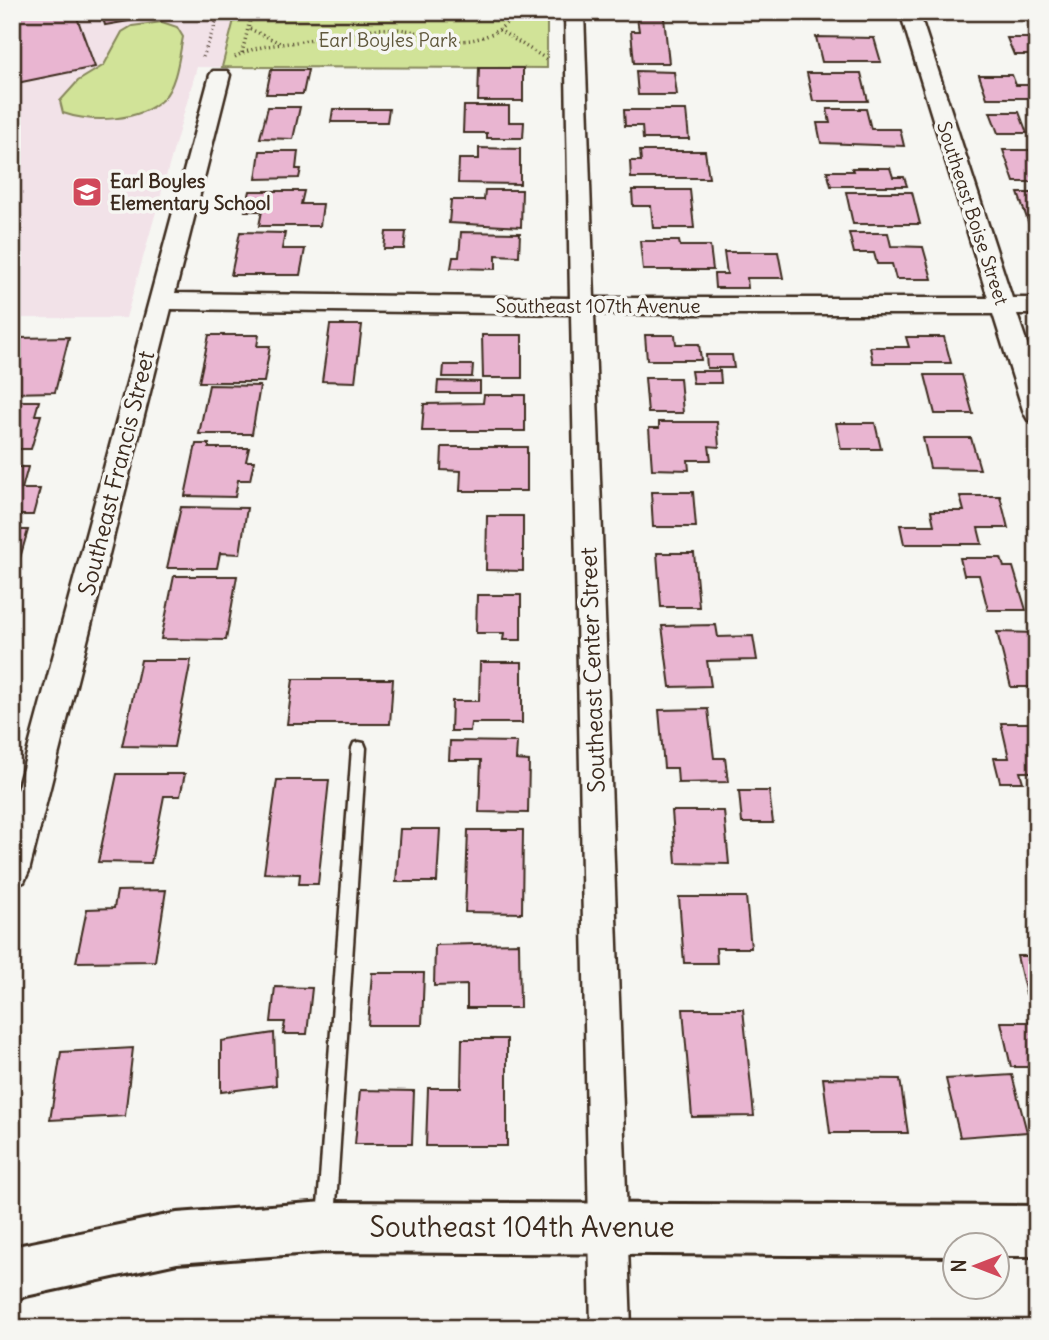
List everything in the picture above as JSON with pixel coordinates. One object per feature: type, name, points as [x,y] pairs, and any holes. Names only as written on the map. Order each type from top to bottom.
[{"type":"street","name":"Southeast Center Street","points":[[574,12],[611,1328]]},
{"type":"street","name":"Southeast Boise Street","points":[[909,12],[1037,413]]},
{"type":"street","name":"Southeast Francis Street","points":[[12,871],[24,781],[160,301],[220,75]]},
{"type":"street","name":"Southeast 107th Avenue","points":[[160,301],[582,306],[1037,306]]},
{"type":"street","name":"Southeast 104th Avenue","points":[[12,1273],[99,1252],[177,1238],[325,1227],[1037,1231]]},
{"type":"lane","points":[[325,1227],[359,748]]},
{"type":"path","points":[[220,12],[199,71],[220,75],[229,70],[233,58],[242,52],[358,29],[413,31],[460,41],[476,39],[499,30],[512,19],[513,12]]},
{"type":"path","points":[[242,52],[250,29],[252,12]]},
{"type":"path","points":[[250,29],[281,44]]},
{"type":"path","points":[[499,30],[544,59],[576,64]]},
{"type":"shaded area","name":"Earl Boyles Elementary School","points":[[12,12],[236,12],[222,67],[197,67],[126,318],[12,318]]},
{"type":"green space","name":"Earl Boyles Park","points":[[236,12],[547,12],[547,68],[222,67]]},
{"type":"green space","points":[[162,22],[177,27],[183,37],[174,78],[163,99],[141,112],[115,118],[87,118],[63,113],[60,101],[78,81],[104,65],[122,32],[132,26]]},
{"type":"building","points":[[35,12],[75,12],[95,67],[12,84],[12,17]]},
{"type":"building","points":[[101,12],[181,12],[105,25]]},
{"type":"building","points":[[637,18],[664,18],[669,63],[634,63],[631,31],[639,31]]},
{"type":"building","points":[[816,37],[874,38],[881,62],[822,62]]},
{"type":"building","points":[[1007,38],[1037,38],[1037,55],[1014,55]]},
{"type":"building","points":[[479,68],[523,68],[523,101],[478,101]]},
{"type":"building","points":[[271,70],[308,70],[303,94],[266,94]]},
{"type":"building","points":[[636,71],[674,72],[677,95],[638,95]]},
{"type":"building","points":[[807,73],[861,73],[868,101],[813,101]]},
{"type":"building","points":[[979,75],[1012,75],[1016,85],[1033,85],[1037,98],[987,98]]},
{"type":"building","points":[[464,106],[509,106],[509,122],[524,122],[523,138],[487,138],[487,133],[463,133]]},
{"type":"building","points":[[268,107],[300,107],[293,139],[260,138]]},
{"type":"building","points":[[333,109],[389,109],[387,122],[331,122]]},
{"type":"building","points":[[827,109],[866,109],[871,129],[900,129],[904,146],[821,143],[817,123],[830,123]]},
{"type":"building","points":[[624,110],[686,110],[689,139],[643,139],[642,126],[625,126]]},
{"type":"building","points":[[990,112],[1019,112],[1027,133],[998,133]]},
{"type":"building","points":[[479,148],[520,149],[520,184],[458,183],[459,159],[479,159]]},
{"type":"building","points":[[1003,150],[1037,150],[1037,182],[1014,182]]},
{"type":"building","points":[[260,151],[298,151],[296,169],[301,169],[299,178],[256,179]]},
{"type":"building","points":[[640,151],[705,151],[709,178],[631,178],[630,161],[641,161]]},
{"type":"building","points":[[852,168],[890,168],[893,177],[904,177],[907,186],[831,186],[827,171],[853,171]]},
{"type":"building","points":[[485,190],[522,190],[521,227],[449,223],[451,200],[484,200]]},
{"type":"building","points":[[632,190],[690,190],[694,228],[653,228],[651,206],[633,206]]},
{"type":"building","points":[[250,191],[304,191],[301,204],[323,204],[320,226],[259,226],[262,211],[245,211]]},
{"type":"building","points":[[846,192],[912,192],[920,224],[853,224]]},
{"type":"building","points":[[1018,193],[1037,193],[1037,227],[1030,227]]},
{"type":"building","points":[[240,232],[285,233],[282,249],[305,249],[300,275],[231,275]]},
{"type":"building","points":[[386,232],[406,232],[404,249],[384,249]]},
{"type":"building","points":[[461,232],[520,233],[519,256],[496,255],[496,269],[451,268],[453,257],[459,257]]},
{"type":"building","points":[[849,233],[888,233],[891,246],[923,247],[932,279],[896,279],[892,264],[877,264],[874,253],[854,253]]},
{"type":"building","points":[[640,241],[679,241],[680,246],[710,246],[713,270],[643,270]]},
{"type":"building","points":[[724,252],[778,252],[783,278],[747,278],[748,288],[715,288],[714,274],[727,274]]},
{"type":"building","points":[[330,325],[362,325],[355,382],[322,381]]},
{"type":"building","points":[[209,335],[259,335],[257,346],[270,346],[264,382],[199,382]]},
{"type":"building","points":[[482,335],[522,335],[522,378],[483,378]]},
{"type":"building","points":[[645,335],[675,335],[676,344],[699,344],[701,360],[647,360]]},
{"type":"building","points":[[69,337],[55,392],[12,393],[12,363],[20,338]]},
{"type":"building","points":[[906,337],[944,337],[951,363],[873,363],[870,347],[909,347]]},
{"type":"building","points":[[706,355],[732,355],[734,368],[707,368]]},
{"type":"building","points":[[444,365],[473,365],[472,377],[443,377]]},
{"type":"building","points":[[691,371],[720,371],[721,383],[693,383]]},
{"type":"building","points":[[925,375],[962,375],[973,414],[935,414]]},
{"type":"building","points":[[645,378],[680,378],[683,413],[648,413]]},
{"type":"building","points":[[438,381],[480,382],[480,393],[437,393]]},
{"type":"building","points":[[209,385],[260,386],[252,434],[199,434]]},
{"type":"building","points":[[484,395],[525,395],[525,431],[422,431],[424,404],[483,403]]},
{"type":"building","points":[[12,401],[39,401],[35,415],[41,415],[31,449],[12,449]]},
{"type":"building","points":[[659,422],[717,422],[719,447],[709,446],[711,460],[688,460],[689,470],[652,469],[649,428],[659,428]]},
{"type":"building","points":[[836,423],[875,423],[881,449],[841,449]]},
{"type":"building","points":[[923,438],[971,438],[980,469],[930,468]]},
{"type":"building","points":[[196,444],[209,444],[209,448],[249,448],[246,461],[254,461],[250,480],[238,480],[235,497],[185,496]]},
{"type":"building","points":[[442,447],[527,447],[527,491],[460,491],[461,471],[441,470]]},
{"type":"building","points":[[12,467],[28,467],[22,489],[40,489],[33,515],[12,515]]},
{"type":"building","points":[[651,492],[693,492],[696,527],[653,527]]},
{"type":"building","points":[[960,496],[1000,496],[1008,528],[978,528],[982,544],[904,544],[900,525],[934,525],[931,511],[964,511]]},
{"type":"building","points":[[181,507],[247,508],[240,554],[220,553],[217,568],[167,568]]},
{"type":"building","points":[[487,516],[523,516],[523,571],[486,570]]},
{"type":"building","points":[[12,530],[28,530],[12,586]]},
{"type":"building","points":[[657,553],[694,553],[699,607],[661,607]]},
{"type":"building","points":[[960,558],[1001,558],[1004,567],[1013,567],[1026,610],[988,610],[979,575],[964,575]]},
{"type":"building","points":[[174,576],[237,576],[226,640],[161,639]]},
{"type":"building","points":[[477,595],[521,595],[521,640],[503,640],[504,633],[476,633]]},
{"type":"building","points":[[716,625],[718,637],[753,636],[757,660],[707,661],[711,686],[670,687],[662,626]]},
{"type":"building","points":[[997,632],[1036,633],[1037,687],[1011,687]]},
{"type":"building","points":[[141,660],[191,660],[174,747],[122,746]]},
{"type":"building","points":[[480,662],[522,662],[522,723],[471,723],[470,731],[451,731],[452,701],[479,701]]},
{"type":"building","points":[[293,679],[393,679],[390,724],[287,724]]},
{"type":"building","points":[[708,709],[714,758],[725,758],[728,782],[678,783],[677,768],[664,768],[659,710]]},
{"type":"building","points":[[1001,723],[1037,723],[1037,772],[1020,772],[1023,782],[1000,782],[994,758],[1009,758]]},
{"type":"building","points":[[450,741],[517,742],[516,760],[529,761],[528,813],[479,812],[481,760],[449,760]]},
{"type":"building","points":[[117,774],[185,774],[180,796],[164,796],[151,863],[98,862]]},
{"type":"building","points":[[277,780],[329,780],[318,884],[299,884],[300,874],[264,873]]},
{"type":"building","points":[[739,791],[769,791],[773,823],[742,823]]},
{"type":"building","points":[[672,811],[724,811],[729,864],[676,863]]},
{"type":"building","points":[[400,829],[440,829],[437,882],[396,882]]},
{"type":"building","points":[[468,830],[523,830],[522,913],[465,912]]},
{"type":"building","points":[[166,890],[155,961],[76,962],[87,909],[114,908],[117,891]]},
{"type":"building","points":[[679,897],[746,897],[751,948],[716,948],[717,963],[684,963]]},
{"type":"building","points":[[519,943],[520,1008],[467,1008],[467,985],[434,986],[435,945]]},
{"type":"building","points":[[1017,956],[1037,956],[1037,994],[1026,994]]},
{"type":"building","points":[[372,973],[424,973],[422,1025],[368,1025]]},
{"type":"building","points":[[275,987],[312,988],[307,1034],[283,1034],[285,1022],[271,1022]]},
{"type":"building","points":[[683,1009],[743,1009],[754,1116],[692,1117]]},
{"type":"building","points":[[1001,1022],[1035,1022],[1037,1067],[1011,1067]]},
{"type":"building","points":[[274,1033],[276,1085],[221,1092],[221,1041]]},
{"type":"building","points":[[462,1039],[507,1039],[507,1146],[426,1146],[428,1088],[461,1088]]},
{"type":"building","points":[[133,1048],[125,1116],[50,1120],[61,1052]]},
{"type":"building","points":[[1012,1075],[1027,1132],[960,1137],[946,1079]]},
{"type":"building","points":[[823,1078],[900,1079],[908,1133],[830,1133]]},
{"type":"building","points":[[360,1090],[414,1091],[412,1144],[355,1144]]},
{"type":"place","name":"Earl Boyles Elementary School","points":[[87,192]]}]
